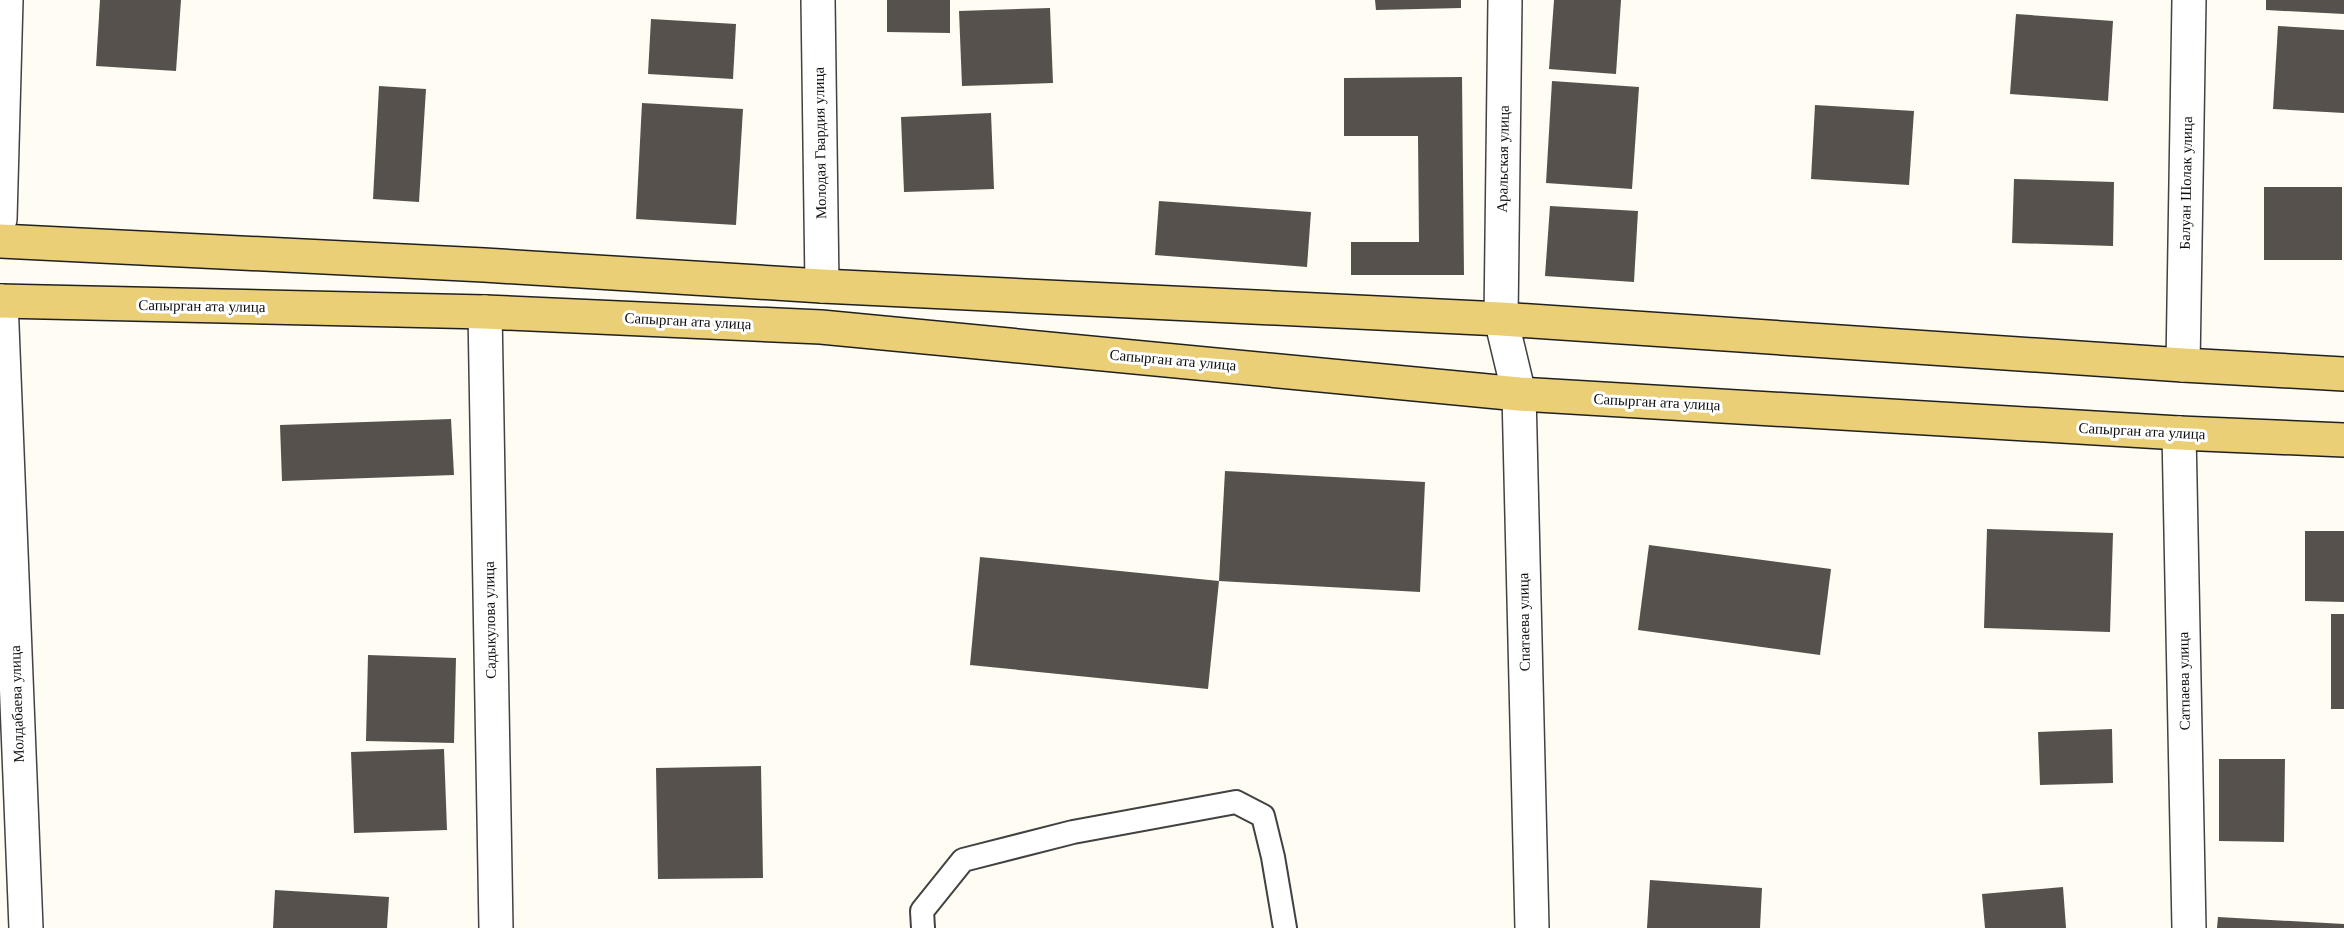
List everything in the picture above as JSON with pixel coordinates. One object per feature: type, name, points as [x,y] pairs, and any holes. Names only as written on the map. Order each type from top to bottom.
[{"type":"main road","points":[[0,241],[484,265],[822,286],[1501,319],[2344,374]]},
{"type":"main road","name":"Сапырган ата улица","points":[[0,301],[484,312],[821,327],[1519,393],[2179,434],[2344,440]]},
{"type":"street","points":[[0,219],[6,0]]},
{"type":"street","name":"Молодая Гвардия улица","points":[[818,0],[822,286]]},
{"type":"street","name":"Аральская улица","points":[[1501,319],[1505,0]]},
{"type":"street","name":"Балуан Шолак улица","points":[[2182,365],[2188,0]]},
{"type":"street","name":"Молдабаева улица","points":[[0,301],[26,928]]},
{"type":"street","name":"Садыкулова улица","points":[[484,312],[496,928]]},
{"type":"street","name":"Спатаева улица","points":[[1501,319],[1519,393],[1532,928]]},
{"type":"street","name":"Сатпаева улица","points":[[2179,434],[2188,928]]},
{"type":"lane","points":[[923,928],[922,911],[963,860],[1073,832],[1236,802],[1263,816],[1273,857],[1285,928]]},
{"type":"building","points":[[100,0],[181,0],[176,71],[96,66]]},
{"type":"building","points":[[887,0],[950,0],[950,33],[887,32]]},
{"type":"building","points":[[1375,0],[1461,0],[1461,8],[1376,10]]},
{"type":"building","points":[[1554,0],[1621,0],[1616,74],[1549,69]]},
{"type":"building","points":[[2266,0],[2344,0],[2344,14],[2266,10]]},
{"type":"building","points":[[1050,8],[1053,83],[962,86],[959,11]]},
{"type":"building","points":[[2016,14],[2113,21],[2108,101],[2010,94]]},
{"type":"building","points":[[651,19],[736,24],[733,79],[648,74]]},
{"type":"building","points":[[2278,26],[2344,30],[2344,113],[2273,109]]},
{"type":"building","points":[[1462,77],[1464,275],[1351,275],[1351,242],[1419,242],[1418,136],[1344,136],[1344,78]]},
{"type":"building","points":[[1552,81],[1639,87],[1632,189],[1546,183]]},
{"type":"building","points":[[379,86],[426,89],[419,202],[373,199]]},
{"type":"building","points":[[642,103],[743,109],[736,225],[636,219]]},
{"type":"building","points":[[1815,105],[1914,111],[1909,185],[1811,179]]},
{"type":"building","points":[[991,113],[994,189],[904,192],[901,117]]},
{"type":"building","points":[[2014,179],[2114,182],[2113,246],[2012,243]]},
{"type":"building","points":[[2264,187],[2342,187],[2342,260],[2264,260]]},
{"type":"building","points":[[1159,201],[1311,212],[1307,267],[1155,255]]},
{"type":"building","points":[[1550,206],[1638,211],[1634,282],[1545,276]]},
{"type":"building","points":[[451,419],[454,475],[282,481],[280,425]]},
{"type":"building","points":[[1225,471],[1425,482],[1420,592],[1219,581]]},
{"type":"building","points":[[1987,529],[2113,533],[2110,632],[1984,628]]},
{"type":"building","points":[[2305,531],[2344,531],[2344,602],[2305,601]]},
{"type":"building","points":[[1649,545],[1831,569],[1820,655],[1638,630]]},
{"type":"building","points":[[980,557],[1219,581],[1208,689],[970,665]]},
{"type":"building","points":[[2331,614],[2344,614],[2344,709],[2331,709]]},
{"type":"building","points":[[368,655],[456,658],[454,743],[366,741]]},
{"type":"building","points":[[2112,729],[2113,783],[2040,785],[2038,732]]},
{"type":"building","points":[[444,749],[447,830],[354,833],[351,752]]},
{"type":"building","points":[[2219,759],[2285,759],[2284,842],[2219,841]]},
{"type":"building","points":[[761,766],[763,878],[658,879],[656,768]]},
{"type":"building","points":[[1650,880],[1762,888],[1760,928],[1647,928]]},
{"type":"building","points":[[2063,887],[2066,928],[1985,928],[1982,894]]},
{"type":"building","points":[[275,890],[389,897],[387,928],[273,928]]},
{"type":"building","points":[[2218,917],[2344,924],[2344,928],[2217,928]]}]
